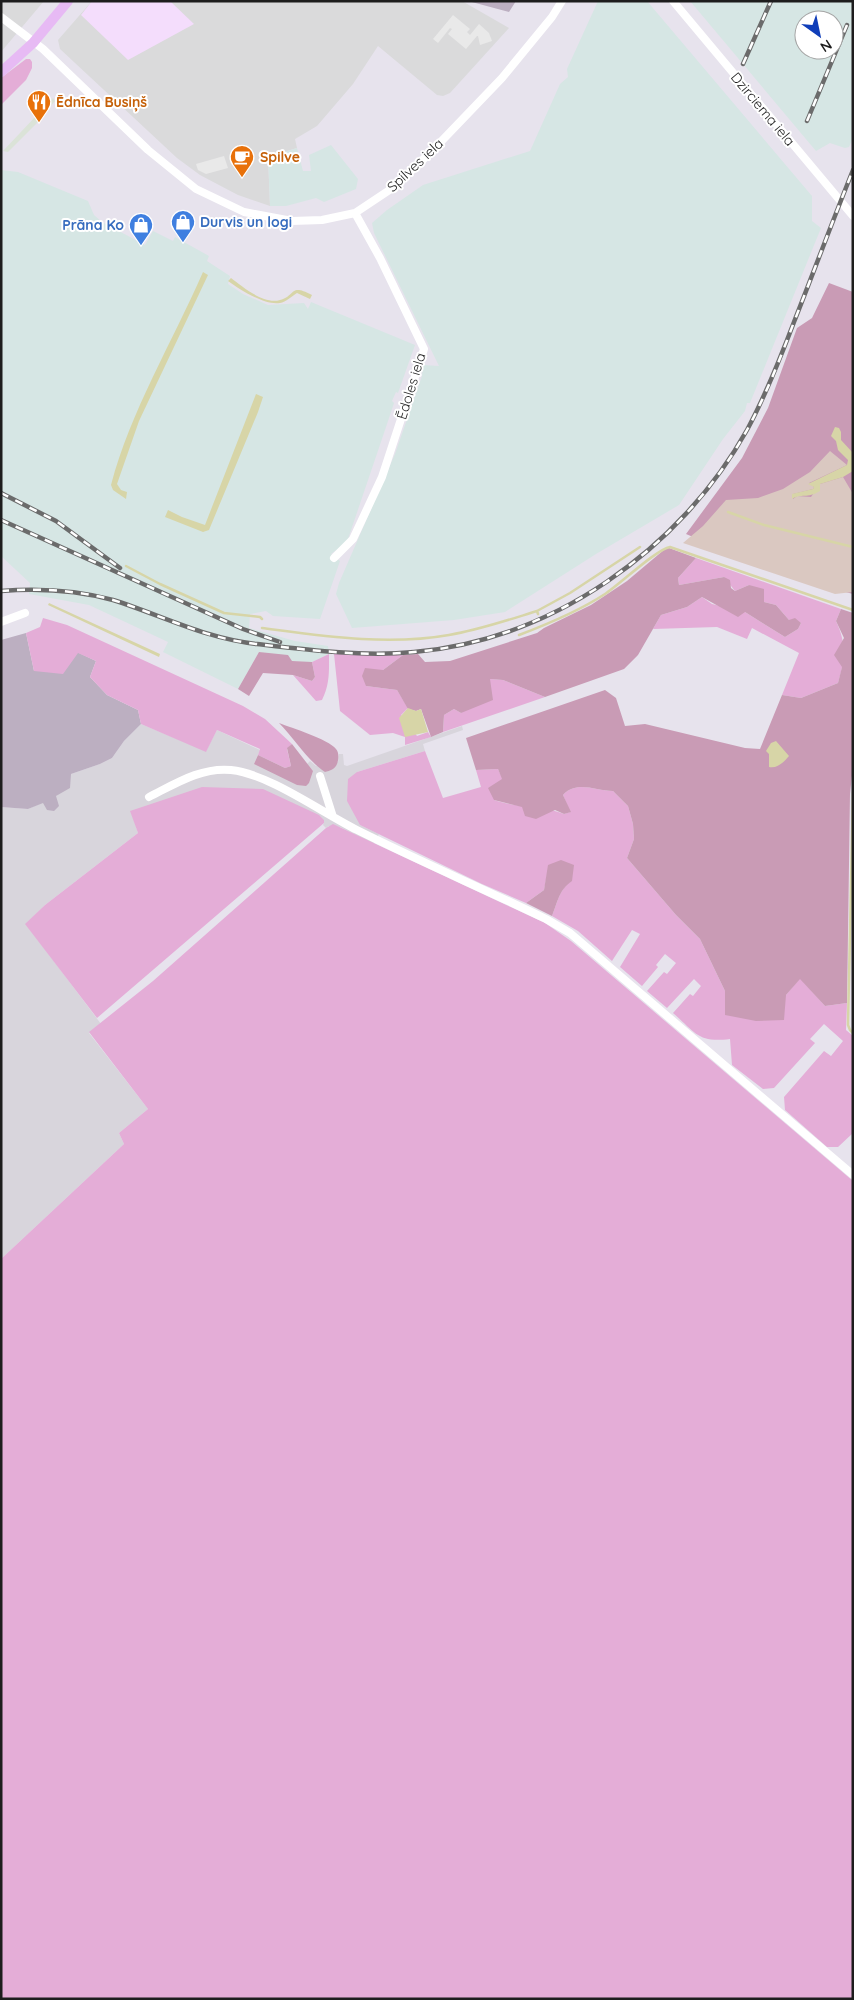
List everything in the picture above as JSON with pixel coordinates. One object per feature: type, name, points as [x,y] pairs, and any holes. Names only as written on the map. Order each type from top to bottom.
[{"type":"street","points":[[1,72],[33,43],[68,1]]},
{"type":"street","name":"Spilves iela","points":[[1,17],[42,50],[154,154],[196,189],[244,212],[292,221],[322,220],[355,212],[394,187],[432,151],[513,65],[552,17],[562,1]]},
{"type":"street","name":"Dzirciema iela","points":[[673,1],[853,216]]},
{"type":"street","name":"Ēdoles iela","points":[[334,558],[353,539],[382,477],[424,349],[380,258],[355,212]]},
{"type":"street","points":[[1,622],[25,613]]},
{"type":"street","points":[[149,797],[197,774],[215,770],[232,770],[262,779],[333,817],[546,919],[570,933],[853,1175]]},
{"type":"street","points":[[320,776],[333,817]]},
{"type":"shaded area","points":[[1,1],[44,1],[1,52]]},
{"type":"shaded area","points":[[92,1],[462,1],[509,28],[450,93],[443,96],[437,95],[378,46],[353,84],[317,126],[295,139],[297,148],[268,157],[270,206],[238,195],[200,175],[177,158],[60,49],[58,40]]},
{"type":"shaded area","points":[[92,1],[170,1],[194,24],[128,60],[81,15]]},
{"type":"shaded area","points":[[468,1],[516,1],[509,12]]},
{"type":"shaded area","points":[[598,1],[647,1],[812,196],[812,221],[821,228],[750,403],[747,403],[745,411],[723,439],[679,505],[596,554],[505,612],[454,620],[352,628],[336,594],[339,583],[395,454],[422,376],[423,365],[439,366],[374,233],[372,223],[423,185],[530,151],[560,84],[568,77],[567,69]]},
{"type":"shaded area","points":[[690,1],[853,1],[853,138],[849,147],[845,148],[830,143],[816,151]]},
{"type":"shaded area","points":[[453,15],[470,29],[467,32],[470,35],[479,24],[489,33],[492,41],[480,45],[477,36],[466,49],[448,34],[452,29],[450,28],[438,43],[433,39]]},
{"type":"shaded area","points":[[26,59],[30,59],[32,62],[32,68],[26,80],[1,105],[1,78]]},
{"type":"shaded area","points":[[53,98],[55,101],[39,121],[8,152],[3,151]]},
{"type":"shaded area","points":[[331,145],[358,179],[356,189],[324,202],[316,198],[286,206],[270,206],[268,157],[297,148],[303,171],[311,171],[309,155]]},
{"type":"shaded area","points":[[224,156],[228,168],[206,174],[198,170],[196,164]]},
{"type":"shaded area","points":[[1,170],[18,172],[88,201],[94,215],[102,222],[145,245],[153,231],[173,241],[175,237],[209,256],[207,261],[230,276],[228,284],[243,294],[268,305],[304,303],[308,309],[311,302],[415,345],[398,393],[396,392],[392,401],[394,403],[347,542],[331,554],[340,561],[320,619],[273,616],[266,611],[250,614],[249,628],[295,641],[328,646],[329,654],[312,662],[304,662],[292,661],[259,652],[238,689],[163,652],[168,642],[89,605],[29,594],[30,583],[1,556]]},
{"type":"shaded area","points":[[203,272],[208,275],[139,421],[117,484],[121,490],[127,492],[126,499],[113,490],[111,485],[119,457],[141,403]]},
{"type":"shaded area","points":[[231,278],[254,294],[267,300],[280,300],[296,290],[312,295],[310,299],[297,293],[282,302],[267,302],[252,296],[228,281]]},
{"type":"shaded area","points":[[829,283],[853,292],[853,594],[785,576],[686,534],[742,458],[768,408],[797,328],[812,318]]},
{"type":"shaded area","points":[[256,394],[263,397],[258,412],[209,530],[203,532],[165,517],[168,510],[205,525]]},
{"type":"shaded area","points":[[835,427],[839,428],[841,440],[853,453],[853,471],[843,477],[820,484],[820,491],[792,499],[792,494],[813,489],[814,487],[808,484],[847,465],[848,460],[838,450],[836,441],[831,436]]},
{"type":"shaded area","points":[[830,451],[847,465],[809,483],[814,487],[813,489],[793,494],[793,499],[797,496],[811,497],[820,484],[843,477],[853,494],[853,592],[835,594],[683,543],[703,526],[726,500],[758,498],[783,489],[810,472]]},
{"type":"shaded area","points":[[669,548],[696,558],[678,578],[679,585],[724,577],[730,580],[731,588],[735,591],[749,585],[764,589],[764,602],[776,605],[789,620],[795,618],[801,623],[798,629],[785,637],[745,612],[738,617],[702,597],[687,607],[661,615],[638,655],[624,669],[545,697],[503,680],[490,679],[493,700],[461,713],[454,709],[444,715],[443,732],[431,737],[421,709],[416,711],[408,709],[397,690],[366,686],[362,676],[365,668],[383,670],[403,655],[418,654],[425,662],[450,661],[537,633],[591,605],[627,581],[665,549]]},
{"type":"shaded area","points":[[696,558],[841,609],[836,621],[842,637],[844,652],[838,683],[801,698],[782,695],[799,653],[752,628],[747,639],[717,627],[653,629],[661,615],[687,607],[702,597],[712,604],[745,612],[785,637],[798,629],[801,623],[789,620],[776,605],[764,602],[749,585],[735,591],[724,577],[679,585],[678,578]]},
{"type":"shaded area","points":[[49,603],[160,654],[159,657],[48,605]]},
{"type":"shaded area","points":[[841,609],[853,613],[853,766],[850,794],[847,1003],[825,1006],[800,979],[786,995],[784,1020],[756,1021],[725,1015],[725,991],[700,939],[676,915],[627,858],[634,839],[633,824],[628,806],[613,791],[580,787],[574,788],[563,795],[571,812],[564,814],[555,810],[536,819],[525,816],[522,807],[494,800],[488,788],[502,779],[498,769],[476,770],[466,738],[605,690],[616,698],[625,726],[645,724],[745,748],[760,749],[782,695],[801,698],[838,683],[842,667],[834,655],[844,638],[836,621]]},
{"type":"shaded area","points":[[43,618],[67,625],[243,706],[265,719],[292,744],[287,749],[291,766],[285,768],[258,755],[260,749],[217,730],[206,752],[141,724],[138,710],[107,695],[90,677],[96,661],[78,653],[63,674],[34,671],[26,633],[40,627]]},
{"type":"shaded area","points":[[26,633],[34,671],[77,652],[96,661],[90,677],[107,695],[138,710],[141,724],[124,741],[112,758],[71,774],[70,788],[56,796],[59,806],[54,811],[47,810],[43,803],[28,809],[1,807],[1,640]]},
{"type":"shaded area","points":[[259,652],[288,655],[292,661],[312,662],[315,677],[312,681],[293,675],[263,673],[249,696],[238,689]]},
{"type":"shaded area","points":[[329,654],[326,688],[322,700],[316,701],[293,675],[312,681],[315,677],[312,662]]},
{"type":"shaded area","points":[[334,654],[403,655],[366,686],[397,690],[408,708],[401,715],[417,736],[428,732],[431,737],[405,745],[405,737],[393,733],[370,735],[340,711]]},
{"type":"shaded area","points":[[490,679],[503,680],[545,697],[443,732],[444,715],[454,709],[461,713]]},
{"type":"shaded area","points":[[408,708],[416,711],[421,709],[428,732],[405,737],[399,718]]},
{"type":"shaded area","points":[[279,723],[332,745],[338,754],[338,762],[335,767],[325,772],[318,767]]},
{"type":"shaded area","points":[[141,724],[206,751],[217,730],[260,750],[254,764],[313,771],[307,764],[310,761],[316,766],[338,762],[339,754],[343,754],[344,765],[347,766],[462,726],[463,730],[423,744],[425,751],[357,772],[360,825],[379,834],[373,844],[340,827],[329,826],[326,828],[323,825],[324,823],[131,811],[138,833],[45,905],[26,924],[101,1024],[89,1033],[148,1109],[119,1133],[124,1144],[1,1259],[1,807],[28,809],[56,796],[71,774],[112,758],[124,741]]},
{"type":"shaded area","points":[[776,741],[789,756],[778,766],[769,767],[769,754],[766,751],[771,743]]},
{"type":"shaded area","points":[[292,744],[313,771],[306,786],[297,785],[254,764],[258,755],[285,768],[291,766],[287,748]]},
{"type":"shaded area","points":[[425,751],[443,798],[481,787],[476,770],[498,769],[503,780],[494,800],[503,803],[547,809],[564,814],[570,812],[563,795],[574,788],[586,787],[613,791],[628,806],[633,824],[634,839],[627,858],[676,915],[700,939],[725,991],[725,1015],[786,995],[800,978],[825,1006],[847,1003],[846,1030],[853,1036],[853,1133],[838,1147],[827,1147],[785,1110],[784,1097],[824,1051],[831,1056],[843,1041],[824,1024],[810,1039],[815,1043],[774,1088],[763,1089],[732,1065],[730,1039],[704,1038],[673,1013],[690,994],[693,996],[701,986],[694,979],[667,1008],[647,991],[664,972],[667,974],[676,963],[665,954],[656,965],[658,967],[642,986],[620,967],[640,934],[632,930],[612,961],[578,931],[552,916],[562,892],[572,880],[547,875],[544,890],[526,903],[482,884],[360,825],[347,801],[348,779],[357,772]]},
{"type":"shaded area","points":[[202,787],[263,789],[319,815],[324,820],[324,823],[97,1018],[25,924],[45,905],[138,833],[130,811]]},
{"type":"shaded area","points":[[333,824],[545,923],[571,941],[853,1181],[853,1999],[1,1999],[1,1259],[124,1144],[119,1133],[148,1109],[89,1032],[153,981],[326,828]]},
{"type":"shaded area","points":[[561,860],[574,865],[572,881],[562,892],[552,916],[526,903],[544,890],[548,865]]},
{"type":"waterway","points":[[728,512],[764,525],[853,547]]},
{"type":"waterway","points":[[538,614],[537,611],[570,593],[640,547]]},
{"type":"waterway","points":[[519,635],[585,606],[612,589],[656,554],[670,547],[853,610]]},
{"type":"waterway","points":[[126,566],[160,584],[224,613],[260,617],[262,619]]},
{"type":"waterway","points":[[262,628],[355,639],[402,640],[460,633],[537,611]]},
{"type":"waterway","points":[[853,792],[848,1025],[853,1033]]},
{"type":"railway","points":[[743,64],[771,1]]},
{"type":"railway","points":[[807,121],[847,25]]},
{"type":"railway","points":[[1,591],[43,590],[85,594],[113,600],[202,632],[238,641],[336,652],[375,654],[414,652],[465,644],[515,629],[562,608],[607,582],[649,550],[686,514],[719,474],[747,430],[767,390],[853,170]]},
{"type":"railway","points":[[1,493],[56,521],[120,568]]},
{"type":"railway","points":[[1,520],[243,629],[280,642]]},
{"type":"place","name":"Ēdnīca Busiņš","points":[[39,123]]},
{"type":"place","name":"Spilve","points":[[242,178]]},
{"type":"place","name":"Durvis un logi","points":[[183,243]]},
{"type":"place","name":"Prāna Ko","points":[[141,246]]}]
